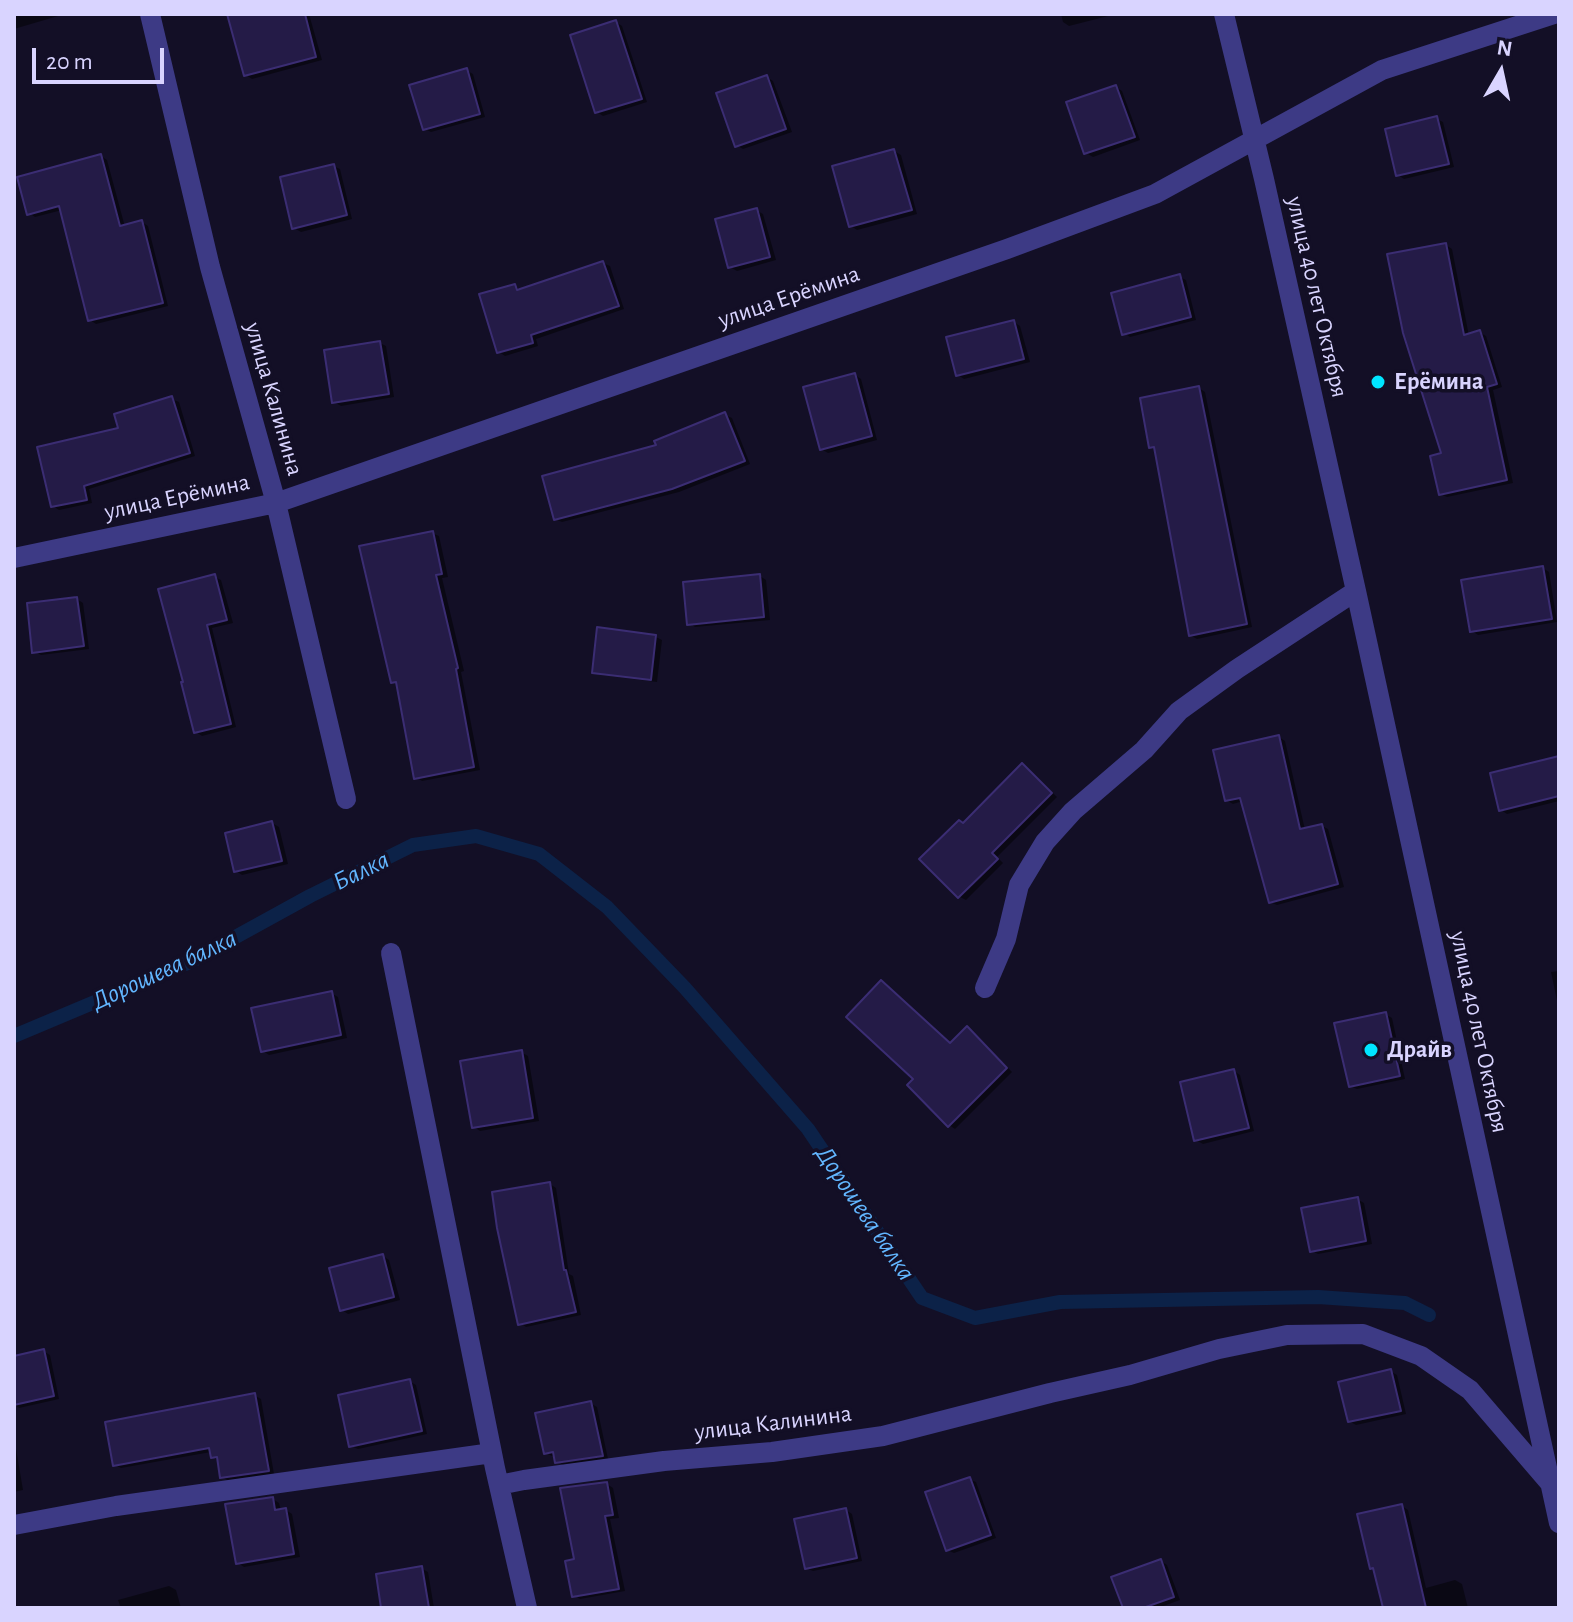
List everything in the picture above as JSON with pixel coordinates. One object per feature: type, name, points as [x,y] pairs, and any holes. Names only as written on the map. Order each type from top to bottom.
[{"type":"street","name":"улица Калинина","points":[[150,14],[210,267],[276,503],[346,799]]},
{"type":"street","name":"улица 40 лет Октября","points":[[1224,14],[1356,591],[1559,1523]]},
{"type":"street","name":"улица Ерёмина","points":[[14,558],[276,503],[992,254],[1155,194],[1382,70],[1554,14]]},
{"type":"street","points":[[985,988],[1006,939],[1019,885],[1045,842],[1073,811],[1144,750],[1179,711],[1356,591]]},
{"type":"street","points":[[391,953],[492,1453],[527,1608]]},
{"type":"street","name":"улица 40 лет Октября","points":[[1050,1393],[1130,1375],[1219,1349],[1287,1335],[1363,1334],[1421,1356],[1470,1390],[1551,1484]]},
{"type":"street","name":"улица Калинина","points":[[499,1485],[649,1463],[772,1452],[883,1436],[1050,1393]]},
{"type":"street","points":[[14,1525],[116,1506],[492,1453]]},
{"type":"building","points":[[227,14],[305,14],[316,57],[244,76]]},
{"type":"building","points":[[616,20],[642,99],[595,113],[570,35]]},
{"type":"building","points":[[467,68],[480,114],[423,130],[409,85]]},
{"type":"building","points":[[767,75],[786,129],[735,147],[716,93]]},
{"type":"building","points":[[1116,85],[1135,137],[1084,154],[1066,102]]},
{"type":"building","points":[[1437,116],[1449,164],[1396,176],[1385,129]]},
{"type":"building","points":[[894,149],[912,210],[849,227],[832,166]]},
{"type":"building","points":[[101,154],[120,226],[142,220],[163,303],[88,321],[59,206],[27,215],[17,177]]},
{"type":"building","points":[[334,164],[347,215],[292,229],[280,177]]},
{"type":"building","points":[[757,208],[770,257],[728,268],[715,219]]},
{"type":"building","points":[[1446,243],[1464,335],[1480,330],[1497,384],[1487,387],[1507,480],[1439,495],[1430,456],[1441,453],[1403,333],[1387,254]]},
{"type":"building","points":[[603,261],[619,306],[531,335],[533,343],[497,353],[479,294],[515,284],[517,290]]},
{"type":"building","points":[[1180,274],[1191,317],[1122,335],[1111,293]]},
{"type":"building","points":[[1014,320],[1024,359],[956,376],[946,337]]},
{"type":"building","points":[[380,341],[389,394],[332,403],[324,350]]},
{"type":"building","points":[[855,373],[872,436],[820,450],[803,387]]},
{"type":"building","points":[[1199,386],[1247,624],[1189,636],[1154,447],[1149,448],[1140,398]]},
{"type":"building","points":[[172,396],[190,453],[84,486],[87,500],[51,507],[37,447],[118,428],[114,414]]},
{"type":"building","points":[[725,412],[745,461],[672,489],[554,520],[542,476],[656,445],[654,441]]},
{"type":"building","points":[[433,531],[442,574],[436,575],[458,668],[474,767],[414,779],[396,682],[391,683],[359,546]]},
{"type":"building","points":[[1543,566],[1552,619],[1470,632],[1461,580]]},
{"type":"building","points":[[215,574],[227,620],[207,625],[231,724],[194,733],[158,589]]},
{"type":"building","points":[[760,574],[764,617],[687,625],[683,582]]},
{"type":"building","points":[[77,597],[84,646],[32,653],[27,603]]},
{"type":"building","points":[[597,627],[656,635],[651,680],[592,673]]},
{"type":"building","points":[[1279,735],[1300,829],[1322,824],[1338,884],[1269,903],[1240,798],[1225,801],[1213,750]]},
{"type":"building","points":[[1559,756],[1559,796],[1499,811],[1490,773]]},
{"type":"building","points":[[1022,763],[1052,793],[992,853],[998,859],[958,898],[919,859],[959,820],[963,823]]},
{"type":"building","points":[[272,821],[282,861],[234,872],[225,833]]},
{"type":"building","points":[[881,980],[950,1043],[967,1026],[1007,1068],[948,1127],[907,1085],[913,1079],[846,1017]]},
{"type":"building","points":[[332,991],[341,1035],[261,1052],[251,1008]]},
{"type":"building","points":[[1386,1012],[1400,1076],[1349,1087],[1334,1023]]},
{"type":"building","points":[[522,1050],[533,1118],[472,1128],[460,1061]]},
{"type":"building","points":[[1234,1069],[1249,1128],[1194,1141],[1180,1082]]},
{"type":"building","points":[[550,1182],[564,1270],[576,1312],[518,1325],[492,1192]]},
{"type":"building","points":[[1358,1197],[1366,1241],[1310,1252],[1301,1208]]},
{"type":"building","points":[[383,1254],[394,1297],[340,1311],[329,1268]]},
{"type":"building","points":[[44,1349],[54,1396],[14,1405],[14,1356]]},
{"type":"building","points":[[1391,1369],[1401,1411],[1348,1422],[1338,1382]]},
{"type":"building","points":[[410,1379],[422,1431],[349,1447],[338,1395]]},
{"type":"building","points":[[255,1393],[269,1471],[220,1478],[217,1457],[211,1458],[209,1448],[113,1466],[105,1422]]},
{"type":"building","points":[[591,1401],[603,1456],[555,1463],[553,1452],[544,1454],[535,1413]]},
{"type":"building","points":[[970,1477],[991,1535],[946,1551],[925,1492]]},
{"type":"building","points":[[607,1482],[613,1515],[605,1516],[619,1589],[572,1597],[565,1561],[574,1559],[560,1488]]},
{"type":"building","points":[[273,1497],[275,1510],[286,1508],[294,1554],[236,1564],[225,1504]]},
{"type":"building","points":[[1402,1504],[1426,1608],[1383,1608],[1357,1514]]},
{"type":"building","points":[[846,1508],[857,1558],[805,1569],[794,1519]]},
{"type":"building","points":[[1161,1559],[1174,1597],[1143,1608],[1123,1608],[1111,1577]]},
{"type":"building","points":[[422,1566],[429,1608],[381,1608],[376,1574]]},
{"type":"waterway","name":"Дорошева балка","points":[[14,1036],[190,962],[310,896],[413,845],[476,836],[539,854],[607,907],[685,988],[808,1129],[922,1298],[975,1318],[1060,1302],[1318,1297],[1405,1303],[1429,1315]]},
{"type":"place","name":"Ерёмина","points":[[1378,382]]},
{"type":"place","name":"Драйв","points":[[1371,1050]]},
{"type":"water label","name":"Балка","points":[[361,871]]}]
